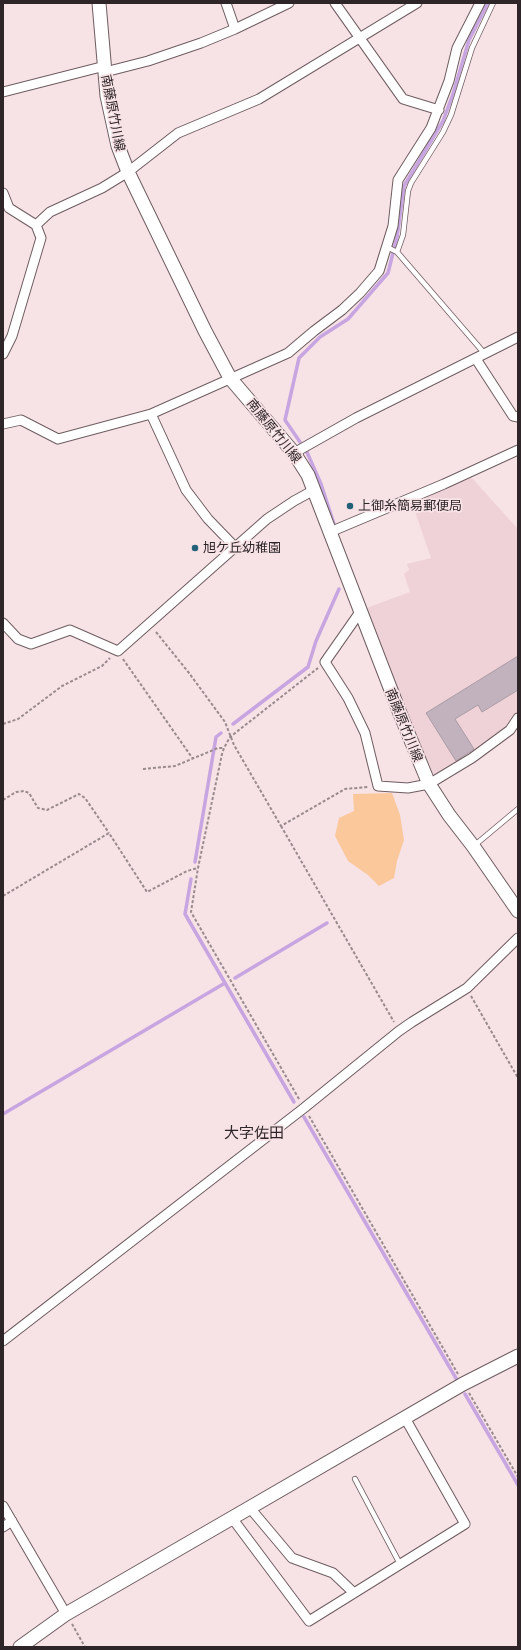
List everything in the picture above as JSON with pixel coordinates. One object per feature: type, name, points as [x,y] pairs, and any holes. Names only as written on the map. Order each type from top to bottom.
[{"type":"main road","name":"南藤原竹川線","points":[[99,3],[107,96],[118,146],[128,172],[190,300],[230,378],[294,453],[308,475],[360,612],[429,784],[449,815],[473,846],[518,910]]},
{"type":"main road","points":[[20,1647],[66,1614],[463,1384],[518,1356]]},
{"type":"street","points":[[226,3],[235,29]]},
{"type":"street","points":[[3,92],[148,61],[235,29],[289,3]]},
{"type":"street","points":[[335,3],[403,98],[439,110]]},
{"type":"street","points":[[36,225],[50,212],[102,188],[128,172],[178,133],[259,99],[417,3]]},
{"type":"street","points":[[3,424],[21,420],[58,439],[151,414],[288,353],[342,310],[360,294],[379,271],[389,248],[398,180],[431,128],[449,81],[457,48],[480,3]]},
{"type":"street","points":[[3,193],[9,208],[36,225],[41,238],[12,336],[3,354]]},
{"type":"street","points":[[294,453],[356,418],[518,337]]},
{"type":"street","points":[[476,359],[513,416],[518,417]]},
{"type":"street","points":[[151,414],[186,490],[208,519],[235,547]]},
{"type":"street","points":[[330,532],[444,484],[518,450]]},
{"type":"street","points":[[3,623],[18,639],[31,644],[70,630],[118,651],[267,519],[314,490]]},
{"type":"street","points":[[360,612],[325,662],[348,698],[365,733],[378,786],[408,788],[429,784],[472,758],[510,730],[518,718]]},
{"type":"street","points":[[3,1341],[304,1108],[399,1031],[464,990],[518,938]]},
{"type":"street","points":[[232,1518],[309,1621],[465,1524],[405,1418]]},
{"type":"street","points":[[3,1506],[66,1614]]},
{"type":"street","points":[[250,1508],[292,1558],[332,1573],[354,1593]]},
{"type":"street","points":[[3,1527],[12,1521]]},
{"type":"lane","points":[[398,252],[403,235],[408,191],[411,183],[443,132],[451,115],[472,48],[494,3]]},
{"type":"lane","points":[[389,248],[398,252],[485,354]]},
{"type":"lane","points":[[473,846],[518,809]]},
{"type":"lane","points":[[355,1479],[400,1564]]},
{"type":"path","points":[[149,623],[189,673],[225,722],[230,737],[399,1031]]},
{"type":"path","points":[[3,724],[18,719],[62,686],[102,666],[118,651],[193,759]]},
{"type":"path","points":[[325,662],[230,737],[224,748],[198,868],[191,912],[518,1477]]},
{"type":"path","points":[[143,769],[175,766],[218,748],[224,748]]},
{"type":"path","points":[[281,826],[345,789],[378,786]]},
{"type":"path","points":[[3,800],[16,792],[24,791],[30,793],[38,808],[47,810],[79,794],[85,798],[147,892],[187,871],[198,868]]},
{"type":"path","points":[[3,896],[109,833]]},
{"type":"path","points":[[464,990],[473,997],[518,1078]]},
{"type":"path","points":[[66,1614],[85,1647]]},
{"type":"shaded area","points":[[471,477],[518,529],[518,712],[508,727],[481,749],[437,775],[429,773],[364,609],[410,592],[404,574],[409,570],[407,564],[431,558],[412,503]]},
{"type":"shaded area","points":[[392,793],[400,815],[404,840],[397,861],[394,878],[379,886],[368,875],[348,861],[335,836],[339,818],[354,811],[353,794]]},
{"type":"building","points":[[518,656],[518,690],[482,712],[478,705],[455,719],[474,749],[456,761],[426,713]]},
{"type":"waterway","points":[[300,442],[285,420],[299,358],[320,337],[348,319],[388,273],[397,237],[404,186],[443,121],[453,94],[469,40],[488,3]]},
{"type":"waterway","points":[[306,450],[321,484],[334,524]]},
{"type":"waterway","points":[[233,724],[308,667],[316,641],[339,589]]},
{"type":"waterway","points":[[195,862],[216,737],[221,733]]},
{"type":"waterway","points":[[191,879],[185,914],[294,1102]]},
{"type":"waterway","points":[[235,978],[327,923]]},
{"type":"waterway","points":[[3,1114],[225,983]]},
{"type":"waterway","points":[[304,1117],[457,1380]]},
{"type":"waterway","points":[[465,1394],[518,1485]]},
{"type":"place","name":"上御糸簡易郵便局","points":[[350,506]]},
{"type":"place","name":"旭ケ丘幼稚園","points":[[195,548]]},
{"type":"district","name":"大字佐田","points":[[254,1133]]}]
